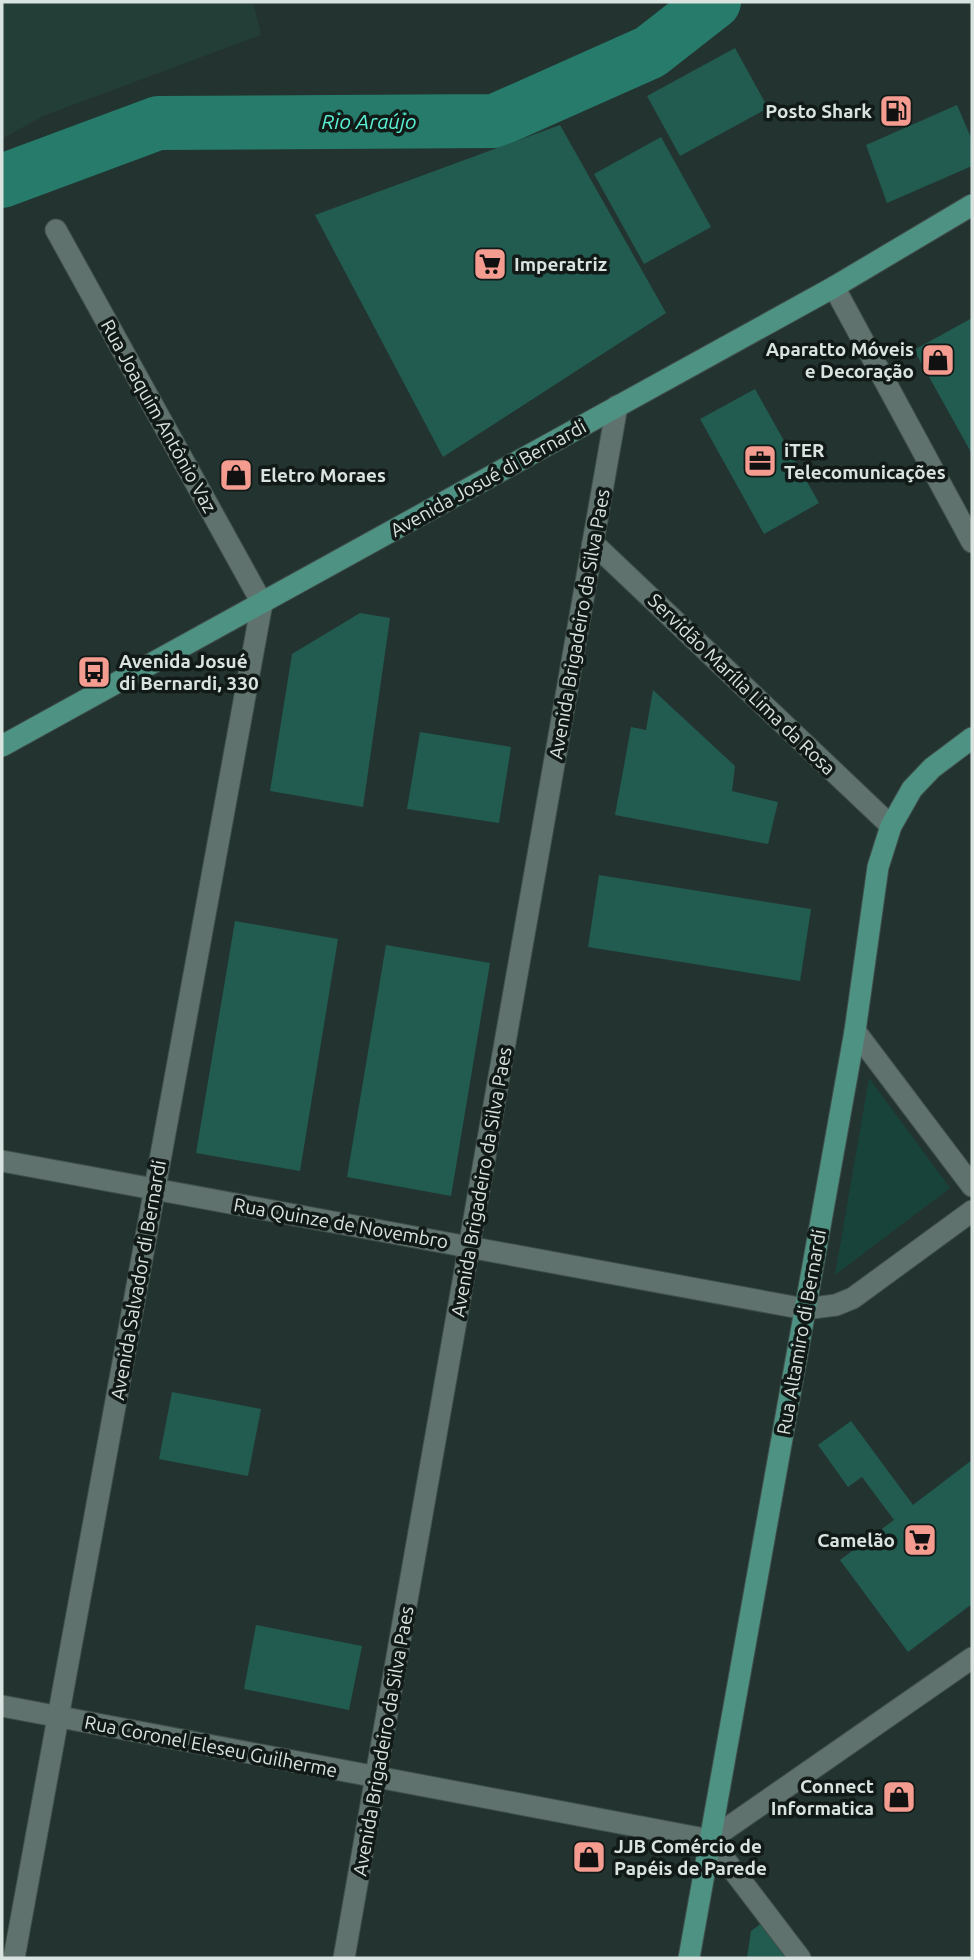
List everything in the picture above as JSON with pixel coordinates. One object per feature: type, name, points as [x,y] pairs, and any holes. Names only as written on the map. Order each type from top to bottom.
[{"type":"main road","name":"Avenida Josué di Bernardi","points":[[2,746],[834,287],[972,205]]},
{"type":"main road","name":"Rua Altamiro di Bernardi","points":[[689,1958],[855,1031],[878,867],[891,826],[912,789],[932,768],[972,738]]},
{"type":"street","name":"Rua Joaquim Antônio Vaz","points":[[56,230],[262,603]]},
{"type":"street","points":[[834,287],[972,541]]},
{"type":"street","name":"Avenida Brigadeiro da Silva Paes","points":[[344,1958],[617,407]]},
{"type":"street","name":"Servidão Marília Lima da Rosa","points":[[593,543],[891,826]]},
{"type":"street","name":"Avenida Salvador di Bernardi","points":[[14,1958],[262,603]]},
{"type":"street","points":[[855,1031],[972,1186]]},
{"type":"street","name":"Rua Quinze de Novembro","points":[[2,1161],[805,1309],[836,1305],[853,1298],[972,1211]]},
{"type":"street","points":[[800,1958],[710,1840],[972,1658]]},
{"type":"street","name":"Rua Coronel Eleseu Guilherme","points":[[2,1706],[710,1840]]},
{"type":"shaded area","points":[[2,2],[253,2],[261,35],[43,116],[2,139]]},
{"type":"shaded area","points":[[869,1078],[950,1188],[835,1275]]},
{"type":"building","points":[[735,48],[768,108],[680,156],[647,96]]},
{"type":"building","points":[[957,105],[972,140],[972,166],[887,203],[866,145]]},
{"type":"building","name":"Imperatriz","points":[[560,125],[666,313],[443,457],[315,215]]},
{"type":"building","points":[[661,137],[711,227],[644,264],[594,174]]},
{"type":"building","points":[[972,318],[972,454],[914,350]]},
{"type":"building","name":"iTER Telecomunicações","points":[[755,389],[819,503],[764,534],[700,419]]},
{"type":"building","points":[[360,613],[390,618],[363,807],[270,791],[292,654]]},
{"type":"building","points":[[653,690],[735,766],[732,791],[778,802],[768,844],[615,815],[631,727],[646,730]]},
{"type":"building","points":[[420,732],[511,747],[499,823],[407,809]]},
{"type":"building","points":[[599,875],[811,909],[800,981],[588,947]]},
{"type":"building","points":[[235,921],[338,939],[300,1171],[196,1153]]},
{"type":"building","points":[[386,945],[490,963],[451,1196],[347,1177]]},
{"type":"building","points":[[172,1392],[261,1409],[248,1476],[159,1459]]},
{"type":"building","name":"Camelão","points":[[851,1421],[913,1505],[972,1460],[972,1604],[908,1652],[840,1560],[894,1520],[862,1477],[848,1487],[818,1445]]},
{"type":"building","points":[[256,1625],[362,1646],[349,1710],[244,1689]]},
{"type":"building","points":[[762,1923],[788,1958],[747,1958],[751,1931]]},
{"type":"waterway","name":"Rio Araújo","points":[[2,181],[158,123],[495,121],[650,52],[714,2]]},
{"type":"place","name":"Posto Shark","points":[[896,111]]},
{"type":"place","name":"Imperatriz","points":[[490,264]]},
{"type":"place","name":"Aparatto Móveis e Decoração","points":[[938,360]]},
{"type":"place","name":"iTER Telecomunicações","points":[[760,461]]},
{"type":"place","name":"Eletro Moraes","points":[[236,475]]},
{"type":"place","name":"Avenida Josué di Bernardi, 330","points":[[94,672]]},
{"type":"place","name":"Camelão","points":[[920,1540]]},
{"type":"place","name":"Connect Informatica","points":[[899,1797]]},
{"type":"place","name":"JJB Comércio de Papéis de Parede","points":[[589,1857]]}]
